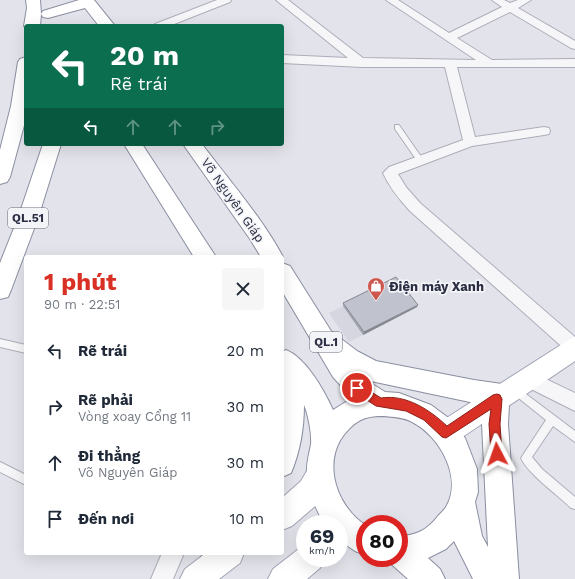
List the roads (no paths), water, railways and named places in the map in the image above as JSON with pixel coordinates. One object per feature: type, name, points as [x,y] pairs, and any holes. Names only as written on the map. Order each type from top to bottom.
[{"type":"main road","points":[[28,0],[32,22]]},
{"type":"main road","points":[[32,22],[34,8],[33,0]]},
{"type":"main road","points":[[38,0],[52,20],[64,5],[87,1],[105,24]]},
{"type":"main road","points":[[63,24],[64,5]]},
{"type":"main road","points":[[0,177],[11,150],[23,97],[24,85]]},
{"type":"main road","name":"QL.51","points":[[0,290],[28,218],[51,146]]},
{"type":"main road","points":[[134,146],[204,255]]},
{"type":"main road","name":"Võ Nguyên Giáp","points":[[193,146],[257,233],[271,255]]},
{"type":"main road","name":"QL.1","points":[[284,275],[325,339],[342,369],[357,388],[380,403]]},
{"type":"main road","points":[[325,339],[349,359],[372,371],[474,392],[510,390]]},
{"type":"main road","points":[[446,433],[575,348]]},
{"type":"main road","name":"QL.1","points":[[284,358],[308,388],[320,410],[324,445]]},
{"type":"main road","points":[[284,368],[289,380],[291,411],[289,436],[284,456]]},
{"type":"main road","points":[[504,579],[495,424],[510,390]]},
{"type":"main road","name":"QL.1","points":[[354,540],[336,518],[325,497],[320,473],[322,450],[331,430],[346,414],[364,405],[386,402],[407,406],[428,416],[446,433],[459,455],[465,479],[462,504],[468,539],[483,568],[491,579]]},
{"type":"main road","points":[[284,514],[311,491],[320,473]]},
{"type":"main road","name":"QL.1","points":[[408,550],[432,543],[451,526],[462,504]]},
{"type":"main road","name":"QL.1","points":[[408,559],[430,579]]},
{"type":"main road","points":[[283,579],[298,567]]},
{"type":"street","points":[[193,0],[203,9]]},
{"type":"street","points":[[167,24],[226,0]]},
{"type":"street","points":[[284,2],[300,0]]},
{"type":"street","points":[[391,0],[490,64]]},
{"type":"street","points":[[497,0],[575,46]]},
{"type":"street","points":[[449,37],[526,0]]},
{"type":"street","points":[[284,2],[362,63]]},
{"type":"street","points":[[284,59],[362,63],[575,63]]},
{"type":"street","points":[[450,63],[470,142]]},
{"type":"street","points":[[544,131],[470,142],[394,170],[390,173],[403,194],[415,206],[575,348]]},
{"type":"street","points":[[510,390],[575,402]]},
{"type":"street","points":[[162,579],[172,555]]},
{"type":"lane","points":[[397,127],[420,160]]},
{"type":"lane","points":[[0,343],[24,349]]},
{"type":"lane","points":[[510,390],[575,437]]},
{"type":"lane","points":[[552,419],[526,458],[539,472],[575,504]]},
{"type":"lane","points":[[0,467],[24,479]]},
{"type":"place","name":"Điện máy Xanh","points":[[376,301]]}]
